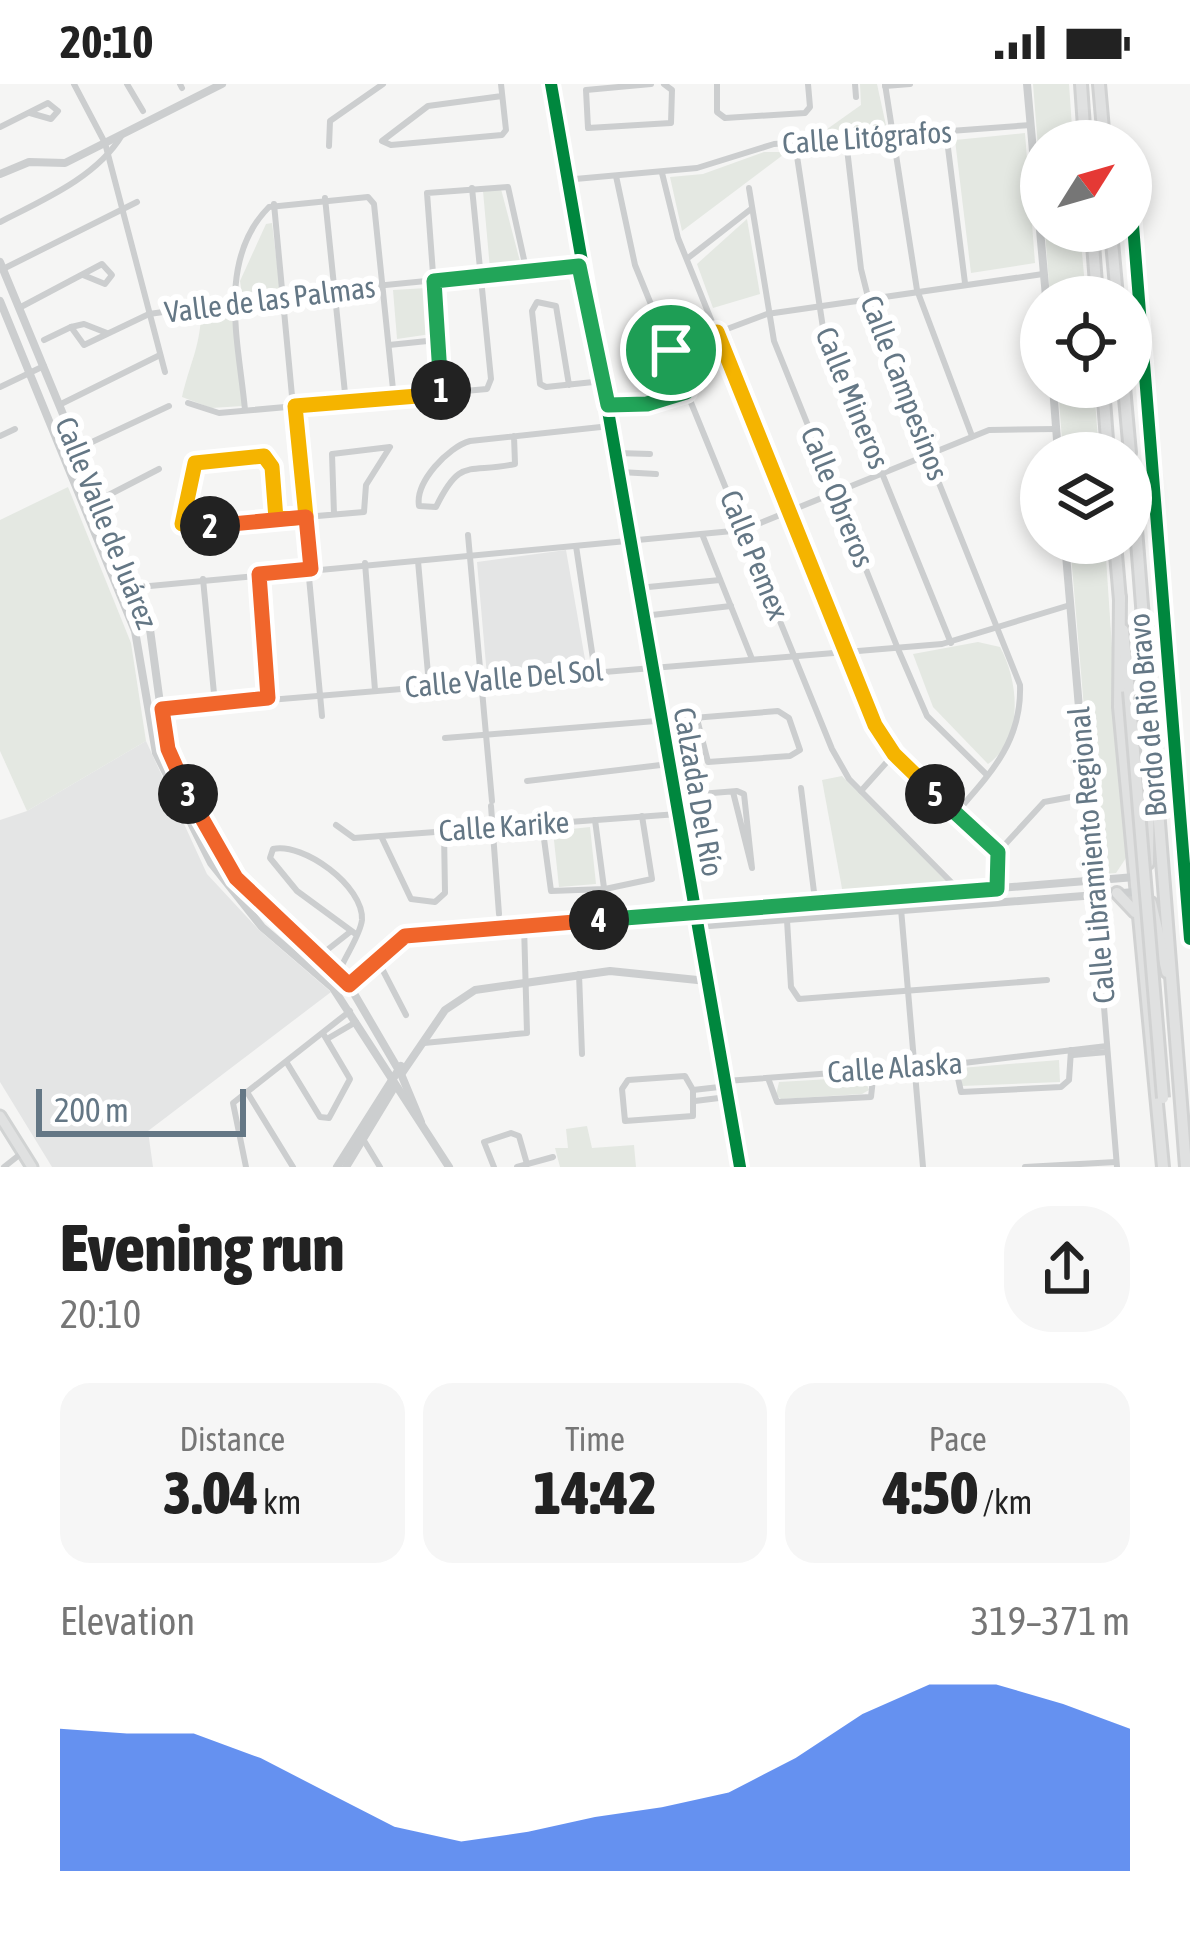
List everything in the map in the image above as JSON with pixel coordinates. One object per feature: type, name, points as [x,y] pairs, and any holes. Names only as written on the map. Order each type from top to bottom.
[{"type":"highway","points":[[1081,84],[1084,120]]},
{"type":"highway","points":[[1099,84],[1102,120]]},
{"type":"highway","points":[[1117,564],[1165,1167]]},
{"type":"highway","points":[[1139,564],[1186,1167]]},
{"type":"highway","points":[[1120,597],[1117,673],[1132,854],[1171,981]]},
{"type":"highway","points":[[1153,749],[1146,786],[1148,862],[1138,884],[1138,925],[1165,1167]]},
{"type":"highway","points":[[1120,879],[1132,854]]},
{"type":"highway","points":[[1117,893],[1130,902],[1138,925]]},
{"type":"main road","points":[[0,1116],[32,1167]]},
{"type":"street","points":[[74,84],[105,142],[165,372]]},
{"type":"street","points":[[127,84],[143,111]]},
{"type":"street","points":[[0,174],[29,162],[58,166],[222,84]]},
{"type":"street","points":[[329,146],[329,121],[383,84]]},
{"type":"street","points":[[501,84],[502,95],[502,135],[391,146],[382,141],[428,106],[502,95]]},
{"type":"street","name":"Calzada Del Río","points":[[551,84],[579,266],[608,405],[740,1167]]},
{"type":"street","points":[[651,84],[586,90],[588,128],[671,123],[671,90],[664,84]]},
{"type":"street","points":[[717,84],[717,112],[725,118],[805,112],[810,107],[808,84]]},
{"type":"street","points":[[854,84],[856,97]]},
{"type":"street","points":[[910,84],[885,85],[916,290],[972,436]]},
{"type":"street","points":[[1027,84],[1030,120]]},
{"type":"street","points":[[0,128],[31,113]]},
{"type":"street","name":"Calle Litógrafos","points":[[564,180],[662,172],[795,143],[1020,126]]},
{"type":"street","points":[[946,132],[964,283]]},
{"type":"street","points":[[0,222],[72,183],[108,154],[123,134]]},
{"type":"street","name":"Calle Campesinos","points":[[845,140],[867,297],[1016,666],[1020,709],[1010,746],[956,814]]},
{"type":"street","name":"Calle Mineros","points":[[795,143],[816,305],[951,643]]},
{"type":"street","points":[[662,172],[686,259],[875,725],[894,754],[998,852]]},
{"type":"street","name":"Calle Pemex","points":[[616,176],[635,265],[832,749],[861,791],[942,867],[961,893]]},
{"type":"street","points":[[442,394],[425,199],[435,190],[503,184],[510,190],[527,273]]},
{"type":"street","points":[[188,403],[211,413],[484,390],[491,379],[472,188]]},
{"type":"street","name":"Calle Obreros","points":[[749,188],[767,314],[898,649],[934,725],[988,776]]},
{"type":"street","points":[[245,410],[236,302],[238,262],[265,210],[274,204],[325,198],[365,196],[374,205],[394,399]]},
{"type":"street","points":[[325,198],[346,403]]},
{"type":"street","points":[[1,266],[137,202]]},
{"type":"street","points":[[274,204],[322,716]]},
{"type":"street","points":[[686,259],[751,209]]},
{"type":"street","points":[[671,350],[767,314],[1043,274],[1041,252]]},
{"type":"street","name":"Calle Valle de Juárez","points":[[1,266],[152,632],[168,749],[220,854],[272,916],[322,954],[349,985],[400,1071],[421,1122]]},
{"type":"street","name":"Valle de las Palmas","points":[[107,333],[149,314],[284,295],[579,266]]},
{"type":"street","points":[[19,308],[83,274]]},
{"type":"street","points":[[0,302],[14,297]]},
{"type":"street","name":"Calle Valle de Juárez","points":[[0,302],[135,632],[156,753],[217,874],[262,927],[312,966],[350,1011],[392,1084],[421,1122]]},
{"type":"street","points":[[569,385],[556,306],[537,302],[532,311],[538,381],[546,387],[569,385],[603,381]]},
{"type":"street","points":[[44,340],[84,324],[107,333]]},
{"type":"street","points":[[71,327],[82,345],[107,333]]},
{"type":"street","points":[[15,338],[30,333]]},
{"type":"street","points":[[389,345],[437,340]]},
{"type":"street","points":[[59,405],[160,355]]},
{"type":"street","points":[[0,387],[44,367]]},
{"type":"street","points":[[608,405],[647,404],[686,392]]},
{"type":"street","points":[[77,449],[169,406]]},
{"type":"street","points":[[1054,408],[1056,432]]},
{"type":"street","points":[[514,436],[515,464],[466,467],[446,484],[436,507],[419,506],[423,486],[453,447],[514,436],[610,426]]},
{"type":"street","points":[[118,589],[743,530],[972,436],[1010,427],[1056,429]]},
{"type":"street","points":[[0,436],[14,429]]},
{"type":"street","points":[[276,519],[267,457],[198,462],[190,468],[184,526],[306,517],[364,512],[366,485],[391,453],[388,445],[332,454],[334,514]]},
{"type":"street","points":[[613,453],[650,454]]},
{"type":"street","points":[[98,500],[159,469]]},
{"type":"street","points":[[616,472],[656,473]]},
{"type":"street","points":[[73,479],[87,473]]},
{"type":"street","points":[[702,534],[753,660]]},
{"type":"street","points":[[468,536],[500,914]]},
{"type":"street","points":[[576,546],[595,672]]},
{"type":"street","points":[[418,561],[429,685]]},
{"type":"street","points":[[365,563],[375,690]]},
{"type":"street","name":"Calle Libramiento Regional","points":[[1067,564],[1116,1164]]},
{"type":"street","points":[[259,574],[268,698]]},
{"type":"street","points":[[203,579],[215,704]]},
{"type":"street","points":[[638,588],[721,580]]},
{"type":"street","name":"Calle Valle Del Sol","points":[[148,710],[951,643],[1070,605]]},
{"type":"street","points":[[643,616],[731,606]]},
{"type":"street","name":"Calzada Del Río","points":[[778,711],[789,718],[800,748],[790,756],[711,762],[703,756],[699,717],[778,711]]},
{"type":"street","points":[[445,738],[699,717]]},
{"type":"street","points":[[156,753],[168,749]]},
{"type":"street","points":[[861,791],[894,754]]},
{"type":"street","points":[[526,781],[669,764]]},
{"type":"street","points":[[801,788],[818,918]]},
{"type":"street","points":[[675,796],[733,792],[746,797],[756,863],[752,868],[733,792]]},
{"type":"street","points":[[997,889],[998,852],[1044,802],[1087,794]]},
{"type":"street","name":"Calle Karike","points":[[336,825],[350,838],[678,814]]},
{"type":"street","points":[[542,824],[547,884],[555,892],[604,890],[652,879],[642,817]]},
{"type":"street","points":[[595,820],[604,890]]},
{"type":"street","points":[[380,836],[411,899],[435,902],[445,893],[444,831]]},
{"type":"street","points":[[339,972],[356,931],[359,910],[341,880],[300,850],[273,849],[270,858],[290,884],[356,931]]},
{"type":"street","points":[[349,985],[405,936],[1120,879],[1138,884]]},
{"type":"street","points":[[697,926],[1095,896],[1138,884]]},
{"type":"street","points":[[900,897],[922,1167]]},
{"type":"street","points":[[262,927],[272,916]]},
{"type":"street","points":[[787,920],[791,987],[800,999],[1047,980]]},
{"type":"street","points":[[421,1043],[527,1033],[524,926]]},
{"type":"street","points":[[322,954],[356,931]]},
{"type":"street","points":[[376,957],[406,1015]]},
{"type":"street","points":[[341,1167],[400,1071],[458,999],[485,988],[579,974],[623,971],[707,981]]},
{"type":"street","points":[[579,974],[582,1054]]},
{"type":"street","points":[[246,1167],[233,1103],[325,1036],[350,1011]]},
{"type":"street","points":[[325,1036],[356,1022]]},
{"type":"street","points":[[287,1063],[326,1120],[350,1079],[325,1036]]},
{"type":"street","name":"Calle Alaska","points":[[728,1088],[693,1090],[685,1076],[628,1080],[622,1115],[631,1123],[688,1119],[694,1115],[695,1101],[768,1078],[1107,1049]]},
{"type":"street","points":[[955,1064],[961,1092],[1061,1087],[1069,1080],[1069,1053]]},
{"type":"street","points":[[379,1060],[390,1054]]},
{"type":"street","points":[[768,1078],[780,1103],[868,1099],[874,1093],[874,1070]]},
{"type":"street","points":[[693,1090],[695,1101]]},
{"type":"street","points":[[247,1091],[293,1167]]},
{"type":"street","points":[[421,1122],[449,1167]]},
{"type":"street","points":[[494,1167],[484,1142],[511,1132],[519,1136],[527,1164]]},
{"type":"street","points":[[360,1136],[380,1167]]},
{"type":"street","points":[[4,1167],[23,1153]]},
{"type":"street","points":[[517,1167],[553,1157]]},
{"type":"street","points":[[1025,1167],[1116,1164]]},
{"type":"shaded area","points":[[860,84],[877,84],[887,130],[816,137],[861,105]]},
{"type":"shaded area","points":[[1033,84],[1069,84],[1072,120],[1036,120]]},
{"type":"shaded area","points":[[1020,134],[1020,252],[1034,252],[1035,263],[971,273],[955,140]]},
{"type":"shaded area","points":[[764,152],[787,152],[682,231],[670,177],[703,174]]},
{"type":"shaded area","points":[[501,189],[522,269],[490,269],[483,191]]},
{"type":"shaded area","points":[[747,219],[760,294],[713,308],[697,264]]},
{"type":"shaded area","points":[[272,223],[280,288],[242,294],[240,281],[266,224]]},
{"type":"shaded area","points":[[1047,252],[1082,252],[1084,276],[1048,276]]},
{"type":"shaded area","points":[[427,288],[431,334],[397,339],[393,290]]},
{"type":"shaded area","points":[[231,309],[243,406],[211,408],[182,397],[201,315]]},
{"type":"shaded area","points":[[1060,408],[1096,408],[1097,432],[1061,432]]},
{"type":"shaded area","points":[[68,487],[131,643],[146,741],[27,811],[0,751],[0,520]]},
{"type":"shaded area","points":[[566,550],[586,665],[487,676],[477,562]]},
{"type":"shaded area","points":[[1072,564],[1106,564],[1126,858],[1116,873],[1101,874]]},
{"type":"shaded area","points":[[978,642],[1000,647],[1014,693],[1008,740],[988,764],[933,707],[913,654]]},
{"type":"shaded area","points":[[146,741],[207,874],[259,930],[331,992],[148,1131],[153,1167],[52,1167],[0,1082],[0,820],[27,811]]},
{"type":"shaded area","points":[[842,776],[947,880],[946,888],[843,894],[822,780]]},
{"type":"shaded area","points":[[590,827],[596,884],[559,887],[553,831]]},
{"type":"shaded area","points":[[1059,1060],[1060,1082],[962,1086],[961,1068]]},
{"type":"shaded area","points":[[864,1077],[869,1090],[862,1094],[781,1099],[776,1095],[779,1082]]},
{"type":"shaded area","points":[[587,1126],[592,1148],[634,1145],[636,1167],[560,1167],[555,1148],[568,1148],[566,1129]]},
{"type":"cycle path","points":[[551,84],[740,1167]]},
{"type":"cycle path","name":"Bordo de Rio Bravo","points":[[1135,252],[1190,939]]},
{"type":"route","points":[[671,350],[686,392],[647,404],[608,405],[579,266],[434,281],[442,394],[295,406],[306,517],[276,519],[272,467],[264,456],[198,462],[190,468],[181,520],[184,526],[306,517],[311,569],[259,574],[268,698],[162,709],[168,749],[236,878],[272,916],[331,962],[349,985],[390,944],[405,936],[997,889],[998,852],[894,754],[880,734],[717,332],[671,350]]}]
